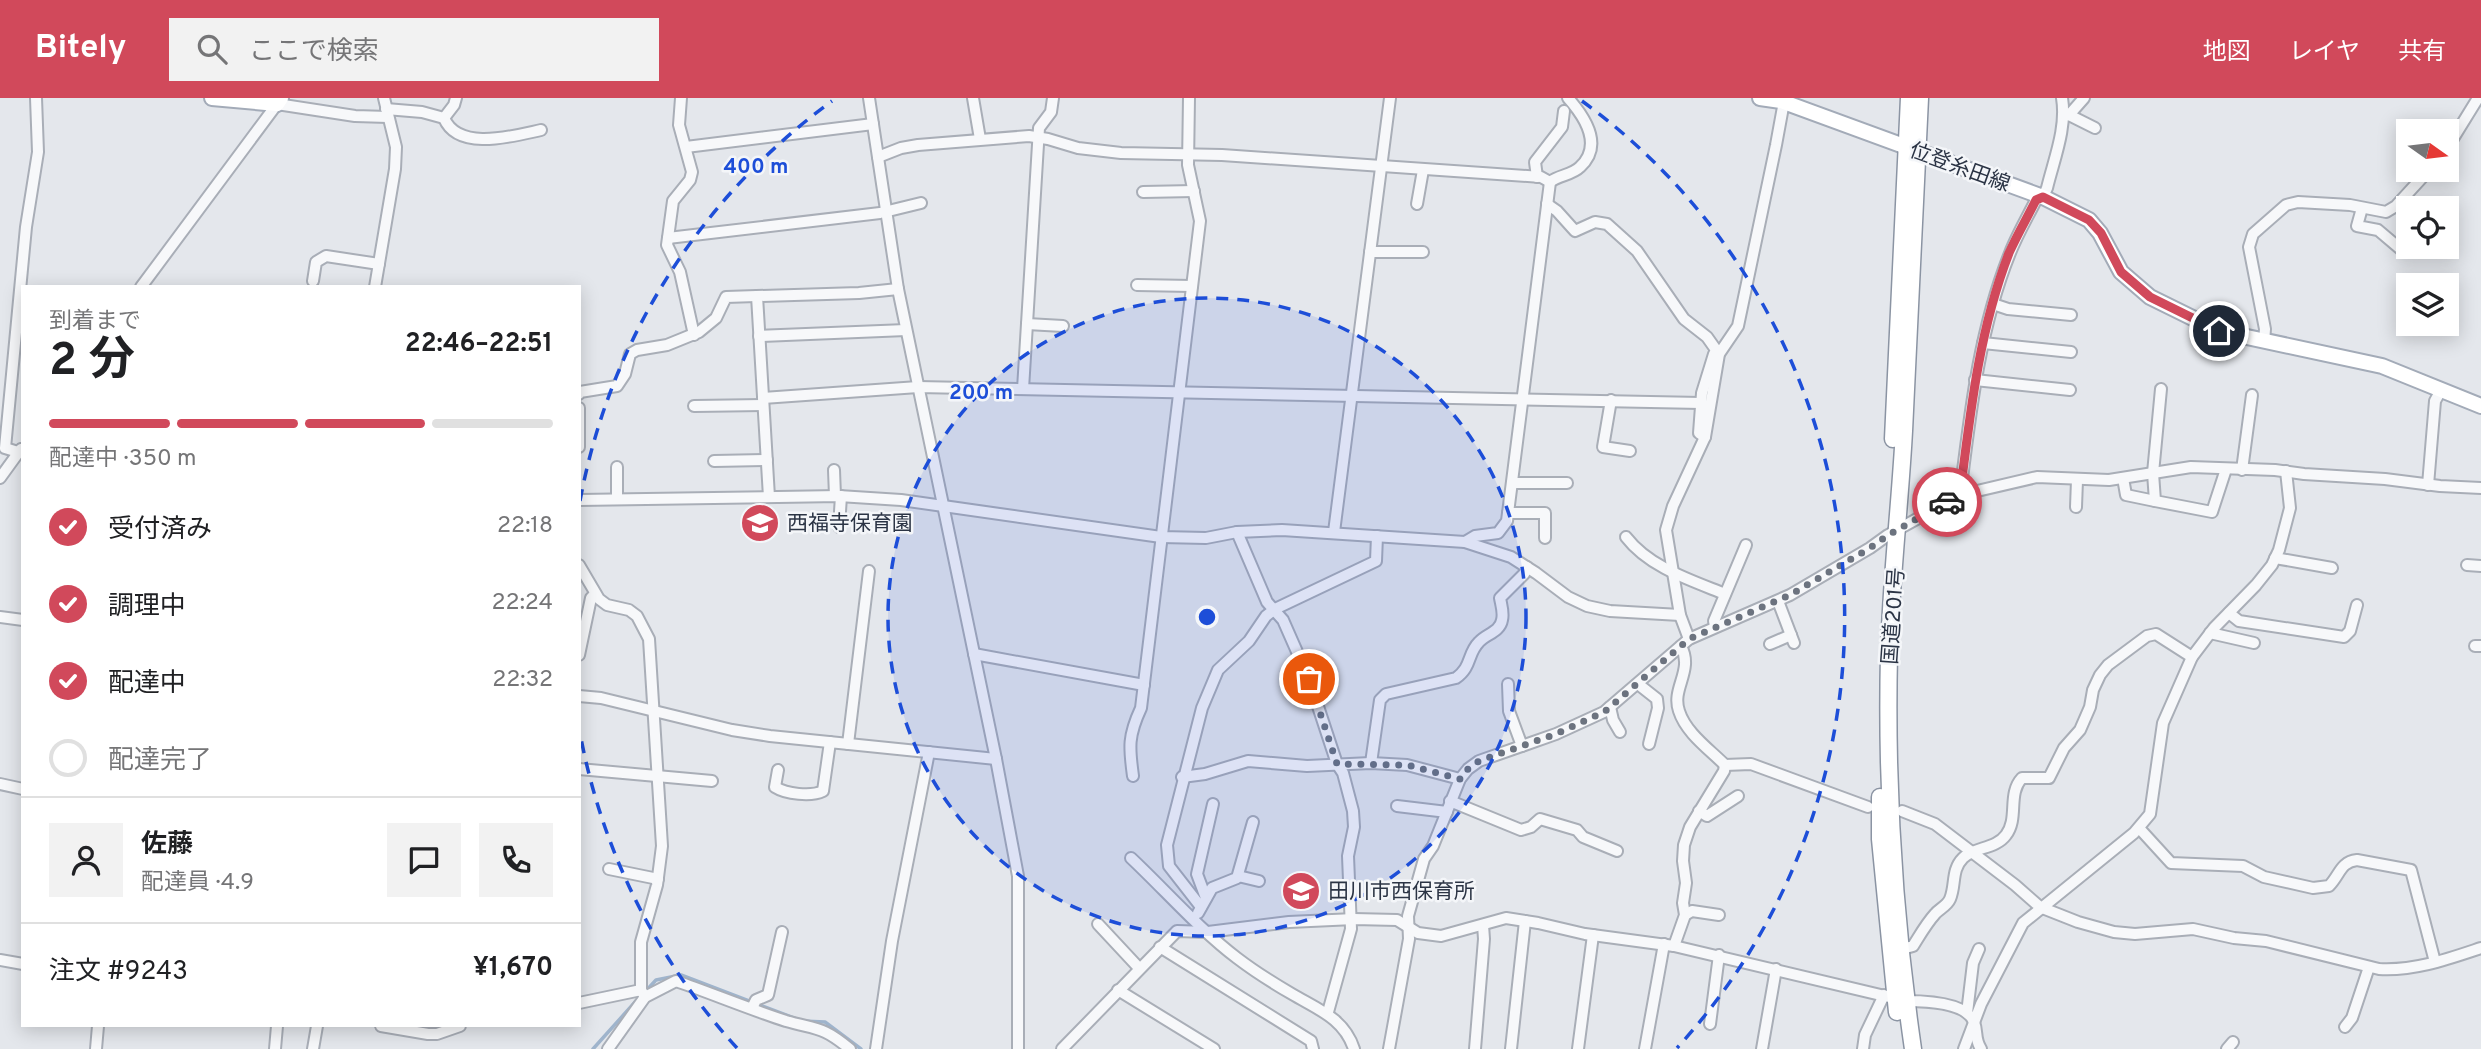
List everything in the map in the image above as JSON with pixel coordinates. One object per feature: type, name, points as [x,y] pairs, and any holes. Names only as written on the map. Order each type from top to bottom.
[{"type":"highway","name":"国道201号","points":[[1909,98],[1912,150]]},
{"type":"highway","name":"国道201号","points":[[1913,1049],[1895,998],[1902,949],[1892,840],[1888,752],[1893,532],[1912,150],[1920,98]]},
{"type":"highway","name":"国道201号","points":[[1893,532],[1879,649],[1880,839],[1902,1049]]},
{"type":"main road","points":[[221,98],[279,101]]},
{"type":"main road","name":"位登糸田線","points":[[1760,98],[1781,99],[2043,197],[2089,220],[2101,233],[2121,272],[2150,297],[2219,331],[2382,366],[2481,406]]},
{"type":"street","points":[[21,449],[5,448],[26,227],[38,152],[36,98]]},
{"type":"street","points":[[444,118],[456,98]]},
{"type":"street","points":[[681,98],[679,125],[692,172],[690,180],[673,201],[667,245],[680,272],[694,335]]},
{"type":"street","points":[[869,98],[898,289],[996,759],[1020,896],[1018,1049]]},
{"type":"street","points":[[973,98],[980,139]]},
{"type":"street","points":[[1023,390],[1039,128],[1051,112],[1053,98]]},
{"type":"street","points":[[1133,776],[1130,732],[1141,708],[1200,221],[1188,155],[1189,98]]},
{"type":"street","points":[[1334,532],[1390,98]]},
{"type":"street","points":[[878,157],[918,145],[1039,137],[1078,148],[1537,177],[1550,182],[1581,167],[1589,154],[1589,129],[1584,116],[1579,104],[1567,98]]},
{"type":"street","points":[[1960,495],[1975,380],[1993,304],[2010,253],[2036,200],[2043,197],[2066,116],[2062,98]]},
{"type":"street","points":[[2066,116],[2084,98]]},
{"type":"street","points":[[2459,129],[2478,98]]},
{"type":"street","points":[[1705,436],[1699,433],[1702,393],[1717,352],[1738,326],[1776,145],[1783,107],[1781,99]]},
{"type":"street","points":[[142,285],[279,101],[355,116],[386,108],[422,112],[444,118]]},
{"type":"street","points":[[375,285],[395,169],[396,147],[386,108]]},
{"type":"street","points":[[1537,177],[1535,162],[1562,127],[1564,111]]},
{"type":"street","points":[[2066,116],[2095,128]]},
{"type":"street","points":[[444,118],[455,132],[475,139],[514,136],[541,130]]},
{"type":"street","points":[[685,147],[873,124]]},
{"type":"street","points":[[1417,204],[1423,170]]},
{"type":"street","points":[[1465,541],[1475,536],[1498,533],[1507,521],[1550,182]]},
{"type":"street","points":[[2264,342],[2249,247],[2253,233],[2286,205],[2298,202],[2350,205],[2386,212],[2396,206],[2418,182]]},
{"type":"street","points":[[1143,192],[1194,191]]},
{"type":"street","points":[[668,238],[880,214],[921,203]]},
{"type":"street","points":[[1547,204],[1575,231],[1595,222],[1607,224],[1637,251],[1684,319],[1706,337],[1717,352],[1705,436],[1673,506],[1666,530],[1686,656],[1677,699],[1678,709],[1688,729],[1725,765],[1751,764],[1868,807]]},
{"type":"street","points":[[2362,208],[2357,226],[2378,230],[2396,245]]},
{"type":"street","points":[[1370,252],[1423,252]]},
{"type":"street","points":[[313,281],[316,262],[326,256],[379,264]]},
{"type":"street","points":[[1137,285],[1192,286]]},
{"type":"street","points":[[581,392],[617,386],[625,374],[630,354],[694,335],[716,318],[726,297],[859,293],[898,289]]},
{"type":"street","points":[[757,296],[769,497]]},
{"type":"street","points":[[1993,304],[2008,309],[2071,315]]},
{"type":"street","points":[[1027,324],[1063,326]]},
{"type":"street","points":[[759,336],[906,330]]},
{"type":"street","points":[[1983,343],[2071,352]]},
{"type":"street","points":[[1975,380],[2070,390]]},
{"type":"street","points":[[694,406],[918,387],[1522,397],[1701,403]]},
{"type":"street","points":[[2155,501],[2153,473],[2161,389]]},
{"type":"street","points":[[2428,485],[2435,401],[2441,390]]},
{"type":"street","points":[[2242,470],[2252,395]]},
{"type":"street","points":[[1611,400],[1603,447],[1630,451]]},
{"type":"street","points":[[0,478],[21,449]]},
{"type":"street","points":[[714,461],[767,460]]},
{"type":"street","points":[[617,467],[617,499]]},
{"type":"street","points":[[1389,1049],[1409,939],[1408,916],[1424,859],[1433,846],[1460,779],[1468,769],[1479,761],[1556,734],[1610,707],[1685,642],[1715,626],[1777,601],[1960,495],[2037,477],[2077,480],[2123,478],[2191,467],[2286,471],[2481,488]]},
{"type":"street","points":[[2123,478],[2126,495],[2212,512],[2226,469]]},
{"type":"street","points":[[834,470],[839,527]]},
{"type":"street","points":[[1981,1049],[1975,1040],[1970,1017],[2023,923],[2139,828],[2150,814],[2163,723],[2192,657],[2256,585],[2275,558],[2287,526],[2290,508],[2286,471]]},
{"type":"street","points":[[2076,507],[2077,480]]},
{"type":"street","points":[[1512,483],[1567,483]]},
{"type":"street","points":[[581,500],[838,496],[901,500],[1161,537],[1206,538],[1237,532],[1282,530],[1465,541],[1500,552],[1527,567],[1568,597],[1587,606],[1610,611],[1680,615]]},
{"type":"street","points":[[1508,513],[1545,513],[1545,538]]},
{"type":"street","points":[[1237,532],[1267,602],[1283,620],[1309,679],[1337,764],[1343,773],[1353,811],[1354,827],[1348,856],[1351,929],[1328,1012]]},
{"type":"street","points":[[1203,903],[1169,866],[1166,855],[1182,778],[1202,708],[1218,670],[1249,641],[1266,616],[1275,609],[1376,561],[1377,536]]},
{"type":"street","points":[[1626,537],[1636,550],[1673,572],[1725,594]]},
{"type":"street","points":[[1715,626],[1714,621],[1746,545]]},
{"type":"street","points":[[2275,558],[2332,568]]},
{"type":"street","points":[[2467,565],[2481,566]]},
{"type":"street","points":[[1370,763],[1380,700],[1386,694],[1456,678],[1465,672],[1474,648],[1481,639],[1496,631],[1502,620],[1500,598],[1524,574],[1527,567]]},
{"type":"street","points":[[581,568],[595,593],[607,605],[629,611],[642,624],[649,639],[662,846],[658,879],[641,942],[643,994],[608,1049]]},
{"type":"street","points":[[848,744],[869,571]]},
{"type":"street","points":[[581,646],[591,598],[595,593]]},
{"type":"street","points":[[1770,644],[1793,639],[1777,601]]},
{"type":"street","points":[[2229,614],[2239,621],[2344,637],[2350,631],[2357,605]]},
{"type":"street","points":[[0,617],[21,620]]},
{"type":"street","points":[[1902,949],[1913,946],[1936,912],[1948,903],[1955,870],[1964,856],[2001,840],[2008,832],[2013,820],[2013,796],[2017,783],[2022,778],[2049,778],[2064,748],[2080,730],[2090,707],[2093,690],[2108,665],[2147,636],[2156,634],[2192,657]]},
{"type":"street","points":[[2210,634],[2254,643]]},
{"type":"street","points":[[974,654],[1144,685]]},
{"type":"street","points":[[1507,684],[1509,711],[1522,746]]},
{"type":"street","points":[[1638,684],[1657,699],[1658,708],[1649,744]]},
{"type":"street","points":[[581,696],[600,698],[732,730],[996,759]]},
{"type":"street","points":[[1610,707],[1620,732]]},
{"type":"street","points":[[778,770],[775,787],[780,791],[816,794],[823,791],[830,742]]},
{"type":"street","points":[[876,1049],[892,941],[929,752]]},
{"type":"street","points":[[1182,778],[1248,761],[1307,766],[1370,763],[1407,765],[1460,779]]},
{"type":"street","points":[[1685,915],[1684,845],[1690,827],[1725,765]]},
{"type":"street","points":[[581,769],[712,781]]},
{"type":"street","points":[[0,784],[21,789]]},
{"type":"street","points":[[1699,811],[1707,816],[1738,796]]},
{"type":"street","points":[[1203,903],[1197,874],[1213,804]]},
{"type":"street","points":[[1398,806],[1449,807],[1521,830],[1531,827],[1540,819],[1577,830],[1583,837],[1617,851]]},
{"type":"street","points":[[1902,811],[1935,824],[2040,907],[2113,932],[2135,934],[2193,929],[2266,942],[2370,967],[2396,970],[2481,948]]},
{"type":"street","points":[[1238,876],[1253,822]]},
{"type":"street","points":[[2139,828],[2171,863],[2243,866],[2264,877],[2313,888],[2329,886],[2348,861],[2357,860],[2410,870],[2435,962]]},
{"type":"street","points":[[1131,858],[1238,960],[1294,995],[1328,1012],[1351,1040],[1354,1049]]},
{"type":"street","points":[[609,869],[658,879]]},
{"type":"street","points":[[1194,918],[1212,888],[1238,876],[1259,881]]},
{"type":"street","points":[[1645,1049],[1669,945],[1685,915],[1692,911],[1719,915]]},
{"type":"street","points":[[1062,1049],[1177,931],[1208,932],[1289,922],[1396,920],[1418,933],[1441,936],[1506,919],[1525,921],[1719,955],[1895,998],[1929,1001],[1954,1007],[1970,1017]]},
{"type":"street","points":[[1511,1049],[1525,921]]},
{"type":"street","points":[[1098,923],[1139,968]]},
{"type":"street","points":[[1475,1049],[1483,925]]},
{"type":"street","points":[[752,1008],[756,1000],[768,995],[782,932]]},
{"type":"street","points":[[1578,1049],[1593,935]]},
{"type":"street","points":[[1160,947],[1311,1041],[1313,1049]]},
{"type":"street","points":[[1964,1049],[1970,1017],[1973,962],[1979,949]]},
{"type":"street","points":[[1710,1024],[1719,955]]},
{"type":"street","points":[[0,960],[21,964]]},
{"type":"street","points":[[2345,1027],[2352,1017],[2370,967]]},
{"type":"street","points":[[1762,1049],[1776,969]]},
{"type":"street","points":[[581,1003],[643,994],[676,981],[787,1021],[821,1028],[850,1049]]},
{"type":"street","points":[[1118,990],[1214,1049]]},
{"type":"street","points":[[1863,1049],[1866,1035],[1895,998]]},
{"type":"street","points":[[96,1049],[98,1027]]},
{"type":"street","points":[[275,1049],[277,1027]]},
{"type":"street","points":[[313,1049],[317,1027]]},
{"type":"street","points":[[387,1027],[437,1034],[457,1027]]},
{"type":"waterway","points":[[644,993],[656,980],[681,975],[802,1021],[825,1022],[861,1049]]},
{"type":"waterway","points":[[593,1049],[636,1001]]},
{"type":"way so far","points":[[1309,679],[1337,764],[1407,765],[1460,779],[1479,761],[1556,734],[1604,712],[1689,639],[1790,595],[1947,502]]},
{"type":"place","name":"西福寺保育園","points":[[760,523]]},
{"type":"place","name":"田川市西保育所","points":[[1301,891]]},
{"type":"route","points":[[1947,502],[1960,495],[1974,383],[1989,317],[2010,253],[2036,200],[2043,197],[2089,220],[2101,233],[2121,272],[2150,297],[2219,331]]}]
